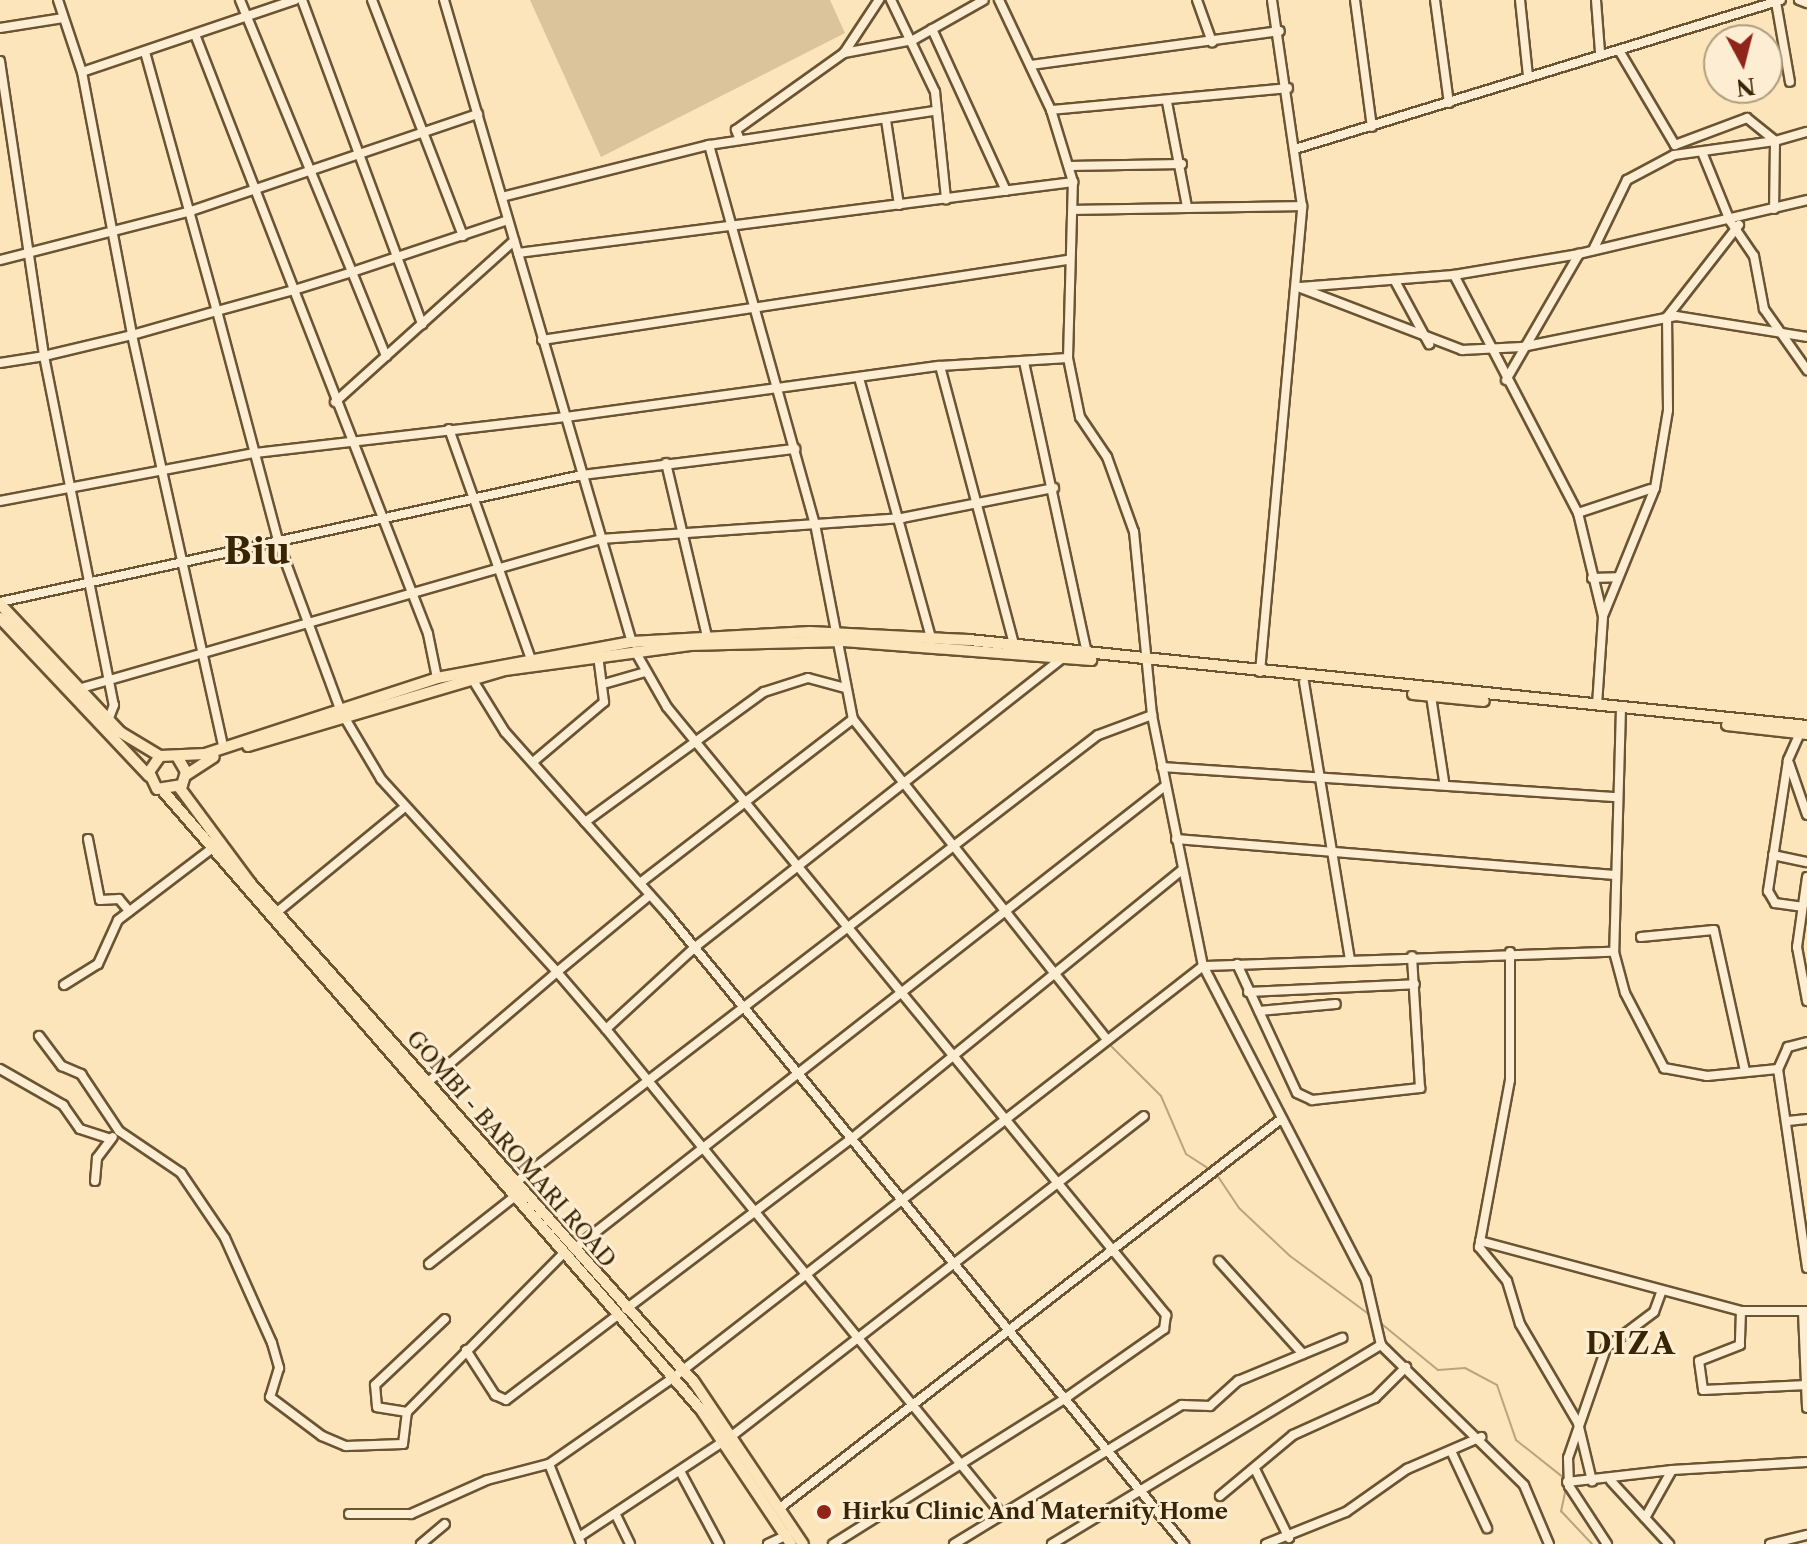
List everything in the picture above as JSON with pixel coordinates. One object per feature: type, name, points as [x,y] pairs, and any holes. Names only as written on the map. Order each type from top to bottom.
[{"type":"main road","points":[[0,603],[108,721],[160,756],[178,758],[223,747],[437,678],[598,655],[634,646],[842,637],[1260,672],[1597,705],[1621,711]]},
{"type":"main road","points":[[0,618],[164,792],[179,787],[186,775],[214,757],[341,710],[530,657],[707,636],[931,637],[1431,696],[1621,711],[1805,731]]},
{"type":"main road","points":[[149,776],[160,756]]},
{"type":"main road","points":[[178,758],[186,775]]},
{"type":"main road","name":"GOMBI - BAROMARI ROAD","points":[[179,787],[195,817],[514,1197],[569,1251]]},
{"type":"main road","name":"GOMBI - BAROMARI ROAD","points":[[164,792],[210,850],[407,1067],[427,1083],[515,1183],[569,1251],[678,1373],[781,1507],[803,1544]]},
{"type":"main road","name":"GOMBI - BAROMARI ROAD","points":[[729,1437],[789,1540]]},
{"type":"street","points":[[58,0],[82,72],[117,231],[132,335],[223,747]]},
{"type":"street","points":[[240,0],[386,356]]},
{"type":"street","points":[[82,72],[248,21],[295,0]]},
{"type":"street","points":[[302,0],[422,324]]},
{"type":"street","points":[[372,0],[463,236]]},
{"type":"street","points":[[444,0],[601,539],[645,672],[744,802],[1167,1321],[1066,1398],[966,1465],[833,1544]]},
{"type":"street","points":[[740,140],[736,130],[844,53],[879,0]]},
{"type":"street","points":[[891,0],[913,40],[935,111],[946,199]]},
{"type":"street","points":[[844,53],[913,40],[984,0]]},
{"type":"street","points":[[999,0],[1051,110],[1073,182],[1067,260],[1068,358],[1080,417],[1107,457],[1134,532],[1152,715],[1203,966],[1280,1120],[1366,1280],[1381,1345],[1481,1437],[1530,1494],[1549,1544]]},
{"type":"street","points":[[1197,0],[1212,42]]},
{"type":"street","points":[[1260,672],[1298,287],[1302,206],[1280,31],[1272,0]]},
{"type":"street","points":[[1355,0],[1372,127]]},
{"type":"street","points":[[1435,0],[1449,103]]},
{"type":"street","points":[[1520,0],[1528,76]]},
{"type":"street","points":[[1596,0],[1600,52]]},
{"type":"street","points":[[1799,0],[1807,3]]},
{"type":"street","points":[[1295,149],[1449,103],[1600,52],[1620,52],[1779,1],[1790,82]]},
{"type":"street","points":[[0,28],[63,18]]},
{"type":"street","points":[[932,29],[1006,191]]},
{"type":"street","points":[[1031,65],[1280,31]]},
{"type":"street","points":[[196,37],[379,520],[410,591],[437,678]]},
{"type":"street","points":[[145,52],[191,211],[279,544],[341,710],[405,807],[606,1029],[966,1465],[1003,1516]]},
{"type":"street","points":[[1620,52],[1674,150]]},
{"type":"street","points":[[0,61],[33,253],[44,356],[115,712],[108,721]]},
{"type":"street","points":[[1051,110],[1167,102],[1288,88]]},
{"type":"street","points":[[1167,102],[1182,164],[1187,207]]},
{"type":"street","points":[[502,197],[709,145],[935,111]]},
{"type":"street","points":[[0,260],[191,211],[478,114]]},
{"type":"street","points":[[1593,251],[1627,180],[1674,150],[1747,118],[1775,141]]},
{"type":"street","points":[[886,120],[899,205]]},
{"type":"street","points":[[1674,150],[1702,152],[1775,141],[1807,132]]},
{"type":"street","points":[[1774,209],[1775,141]]},
{"type":"street","points":[[709,145],[728,224],[815,524],[842,637],[845,688],[853,719],[1107,1039]]},
{"type":"street","points":[[1702,152],[1734,223],[1774,331],[1807,370]]},
{"type":"street","points":[[1069,166],[1182,164]]},
{"type":"street","points":[[518,253],[1073,182]]},
{"type":"street","points":[[1298,287],[1454,275],[1579,254],[1734,223],[1807,200]]},
{"type":"street","points":[[1073,210],[1302,206]]},
{"type":"street","points":[[0,363],[132,335],[294,290],[508,220]]},
{"type":"street","points":[[1597,705],[1603,616],[1655,488],[1668,410],[1667,317],[1734,223]]},
{"type":"street","points":[[335,402],[514,241]]},
{"type":"street","points":[[1506,380],[1522,347],[1579,254]]},
{"type":"street","points":[[542,340],[751,303],[1067,260]]},
{"type":"street","points":[[1454,275],[1490,351],[1578,513],[1603,616]]},
{"type":"street","points":[[1395,281],[1429,344]]},
{"type":"street","points":[[1298,287],[1429,344],[1490,351],[1667,317],[1807,337]]},
{"type":"street","points":[[0,501],[255,453],[566,417],[940,366],[1068,358]]},
{"type":"street","points":[[1024,362],[1054,488],[1087,653]]},
{"type":"street","points":[[940,366],[1014,645]]},
{"type":"street","points":[[859,378],[902,518],[931,637]]},
{"type":"street","points":[[449,429],[530,657]]},
{"type":"street","points":[[0,603],[87,579],[279,544],[582,475],[795,449]]},
{"type":"street","points":[[666,463],[707,636]]},
{"type":"street","points":[[78,689],[309,623],[497,564],[601,539],[902,518],[1054,488]]},
{"type":"street","points":[[1578,513],[1655,488]]},
{"type":"street","points":[[1592,578],[1617,577]]},
{"type":"street","points":[[533,762],[604,702],[607,683],[598,655]]},
{"type":"street","points":[[606,1029],[694,948],[1064,657]]},
{"type":"street","points":[[607,683],[645,672]]},
{"type":"street","points":[[470,674],[533,762],[745,1007],[1184,1544]]},
{"type":"street","points":[[585,822],[694,739],[794,680],[845,688]]},
{"type":"street","points":[[1304,682],[1350,959]]},
{"type":"street","points":[[1431,696],[1444,781]]},
{"type":"street","points":[[1621,711],[1614,952],[1625,993],[1664,1068],[1707,1076],[1778,1069]]},
{"type":"street","points":[[515,1183],[649,1084],[1098,735],[1152,715]]},
{"type":"street","points":[[640,883],[853,719]]},
{"type":"street","points":[[1802,907],[1769,899],[1788,760],[1805,731]]},
{"type":"street","points":[[1788,760],[1807,815]]},
{"type":"street","points":[[1162,767],[1318,772],[1617,797]]},
{"type":"street","points":[[445,1319],[375,1385],[377,1407],[407,1412],[426,1400],[466,1350],[569,1251],[800,1074],[1004,907],[1165,786]]},
{"type":"street","points":[[277,912],[405,807]]},
{"type":"street","points":[[88,839],[100,900],[119,899],[129,911]]},
{"type":"street","points":[[1176,839],[1615,875]]},
{"type":"street","points":[[64,985],[98,964],[110,930],[129,911],[210,850]]},
{"type":"street","points":[[1773,855],[1807,862]]},
{"type":"street","points":[[466,1350],[495,1395],[506,1400],[851,1139],[1182,870]]},
{"type":"street","points":[[1807,877],[1797,947],[1807,1001]]},
{"type":"street","points":[[427,1083],[650,895]]},
{"type":"street","points":[[1641,937],[1714,930],[1745,1071]]},
{"type":"street","points":[[349,1514],[411,1514],[487,1480],[549,1464],[678,1373],[1203,966],[1510,952],[1614,952]]},
{"type":"street","points":[[1510,952],[1510,1080],[1480,1241],[1482,1254],[1507,1281],[1520,1324],[1578,1423],[1592,1481]]},
{"type":"street","points":[[1237,964],[1248,992],[1303,1099],[1417,1090],[1412,956]]},
{"type":"street","points":[[1248,992],[1415,984]]},
{"type":"street","points":[[1259,1011],[1336,1004]]},
{"type":"street","points":[[39,1036],[62,1066],[81,1074],[119,1131],[181,1173],[225,1238],[278,1360],[270,1397],[346,1446],[403,1444],[407,1412]]},
{"type":"street","points":[[1807,1042],[1788,1047],[1778,1069],[1803,1199],[1807,1268]]},
{"type":"street","points":[[0,1069],[63,1105],[80,1129],[110,1139]]},
{"type":"street","points":[[549,1464],[580,1541],[681,1473],[861,1339],[1144,1116]]},
{"type":"street","points":[[1788,1121],[1807,1119]]},
{"type":"street","points":[[781,1507],[1006,1326],[1280,1120]]},
{"type":"street","points":[[95,1181],[97,1158],[119,1131]]},
{"type":"street","points":[[429,1264],[514,1197]]},
{"type":"street","points":[[1480,1241],[1623,1274],[1661,1293],[1741,1311],[1805,1312],[1807,1408]]},
{"type":"street","points":[[1219,1261],[1303,1354]]},
{"type":"street","points":[[1607,1544],[1567,1482],[1578,1423],[1606,1348],[1654,1312],[1661,1293]]},
{"type":"street","points":[[1741,1311],[1740,1345],[1699,1361],[1703,1390],[1806,1385]]},
{"type":"street","points":[[954,1544],[1182,1405],[1210,1406],[1238,1381],[1342,1338]]},
{"type":"street","points":[[1052,1544],[1381,1345]]},
{"type":"street","points":[[1220,1496],[1293,1435],[1375,1398],[1406,1367]]},
{"type":"street","points":[[1266,1544],[1289,1538],[1360,1505],[1407,1469],[1452,1453],[1481,1437]]},
{"type":"street","points":[[1452,1453],[1487,1528]]},
{"type":"street","points":[[1567,1482],[1611,1481],[1672,1470],[1807,1462]]},
{"type":"street","points":[[1255,1469],[1289,1538]]},
{"type":"street","points":[[1645,1518],[1672,1470]]},
{"type":"street","points":[[681,1473],[719,1544]]},
{"type":"street","points":[[1611,1481],[1669,1544]]},
{"type":"street","points":[[616,1515],[630,1544]]},
{"type":"street","points":[[421,1544],[445,1524]]},
{"type":"street","points":[[1770,1544],[1807,1535]]},
{"type":"street","points":[[768,1544],[789,1540]]},
{"type":"shaded area","points":[[530,0],[830,0],[845,33],[601,157]]},
{"type":"waterway","points":[[1108,1043],[1161,1096],[1186,1154],[1209,1169]]},
{"type":"waterway","points":[[1215,1172],[1239,1208],[1290,1256],[1370,1315]]},
{"type":"waterway","points":[[1378,1321],[1438,1370],[1465,1368],[1497,1385],[1516,1440],[1564,1478]]},
{"type":"waterway","points":[[1566,1488],[1561,1511],[1592,1544]]},
{"type":"place","name":"Hirku Clinic And Maternity Home","points":[[824,1512]]},
{"type":"district","name":"Biu","points":[[257,551]]},
{"type":"district","name":"DIZA","points":[[1631,1344]]}]
